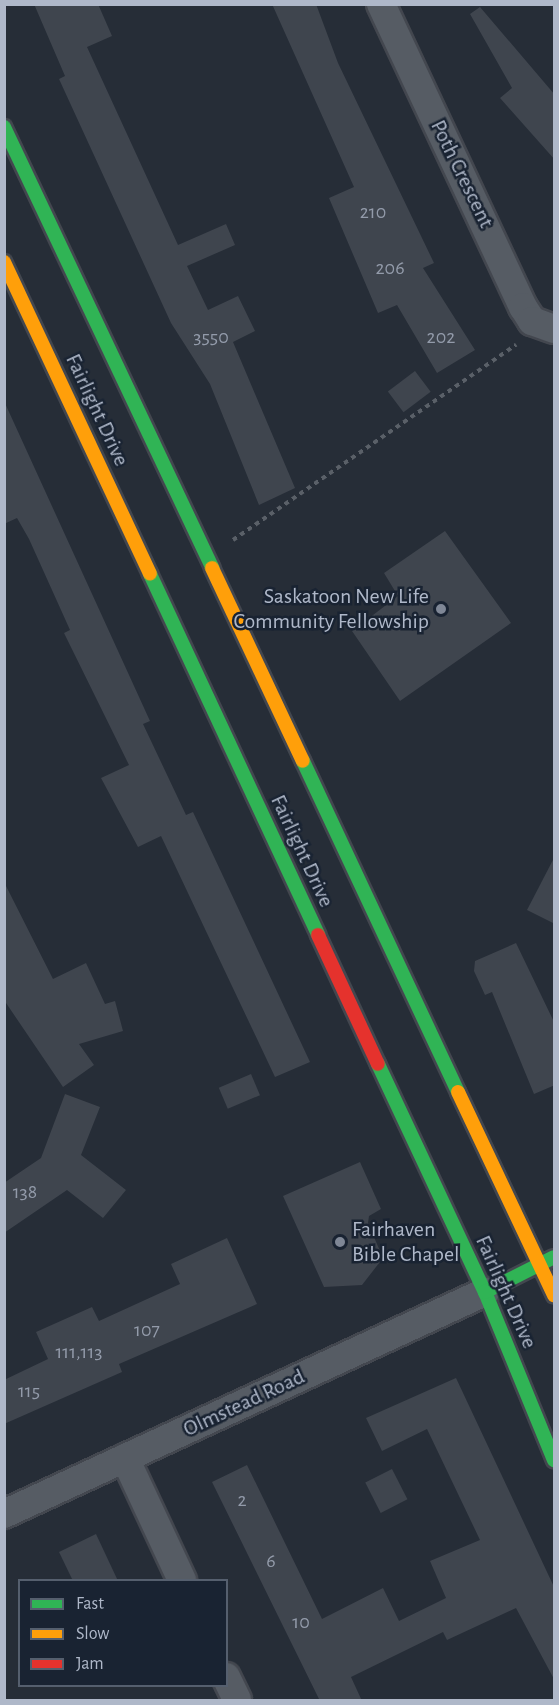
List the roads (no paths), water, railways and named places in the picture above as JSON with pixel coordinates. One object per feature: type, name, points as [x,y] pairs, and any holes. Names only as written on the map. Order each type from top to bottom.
[{"type":"main road","name":"Fairlight Drive","points":[[4,127],[555,1295]]},
{"type":"main road","name":"Fairlight Drive","points":[[4,262],[485,1293],[555,1460]]},
{"type":"main road","points":[[485,1293],[555,1257]]},
{"type":"street","name":"Poth Crescent","points":[[381,4],[523,307],[532,321],[555,329]]},
{"type":"street","name":"Olmstead Road","points":[[4,1514],[485,1293]]},
{"type":"street","points":[[125,1458],[181,1579]]},
{"type":"street","points":[[228,1681],[237,1701]]},
{"type":"place","name":"Saskatoon New Life Community Fellowship","points":[[441,609]]},
{"type":"place","name":"Fairhaven Bible Chapel","points":[[340,1242]]}]
